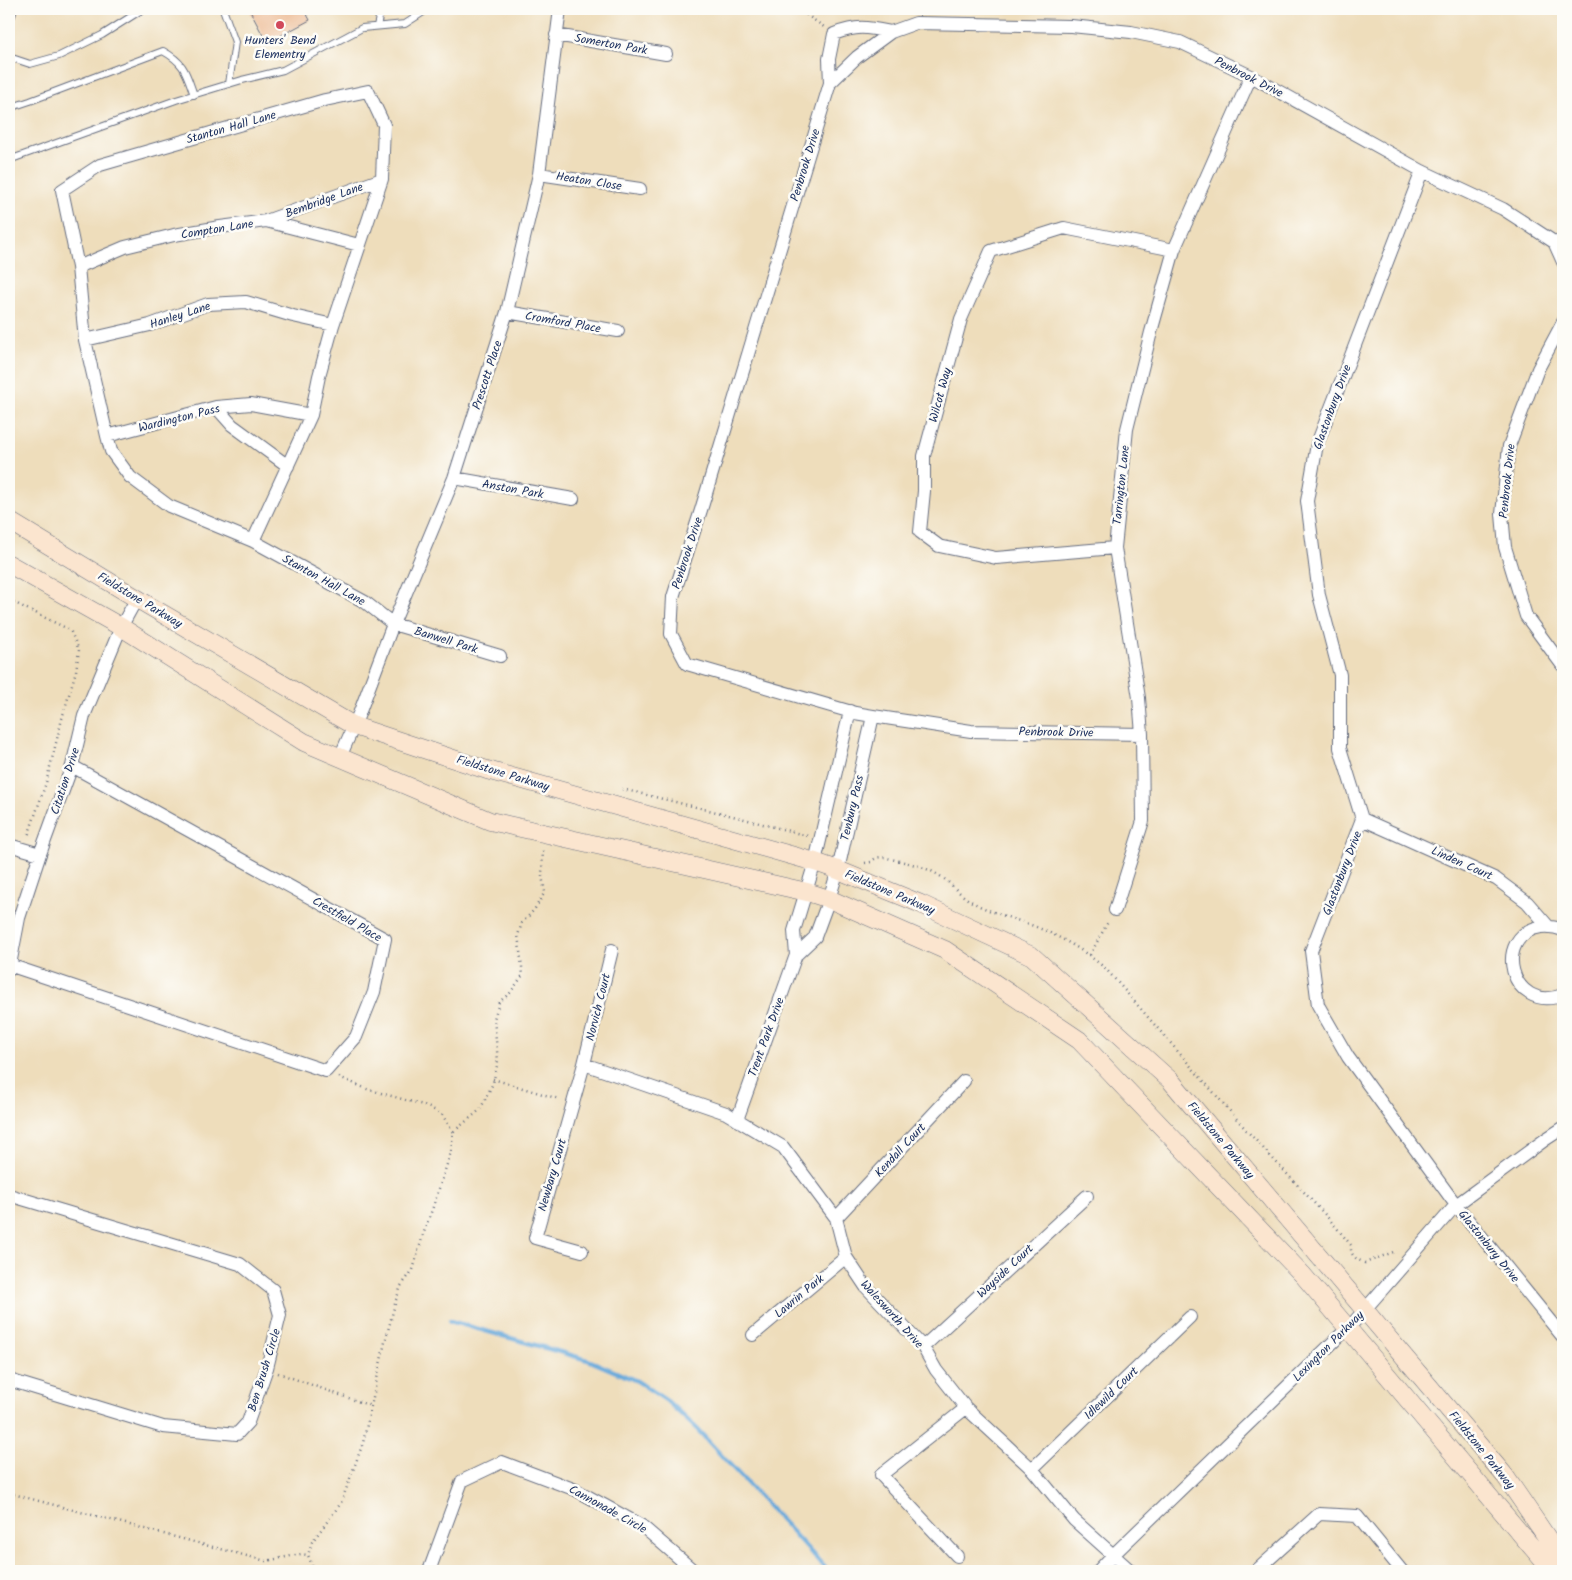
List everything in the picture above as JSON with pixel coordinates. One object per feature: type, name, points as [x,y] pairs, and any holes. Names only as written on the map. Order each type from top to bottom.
[{"type":"street","points":[[9,15],[11,9]]},
{"type":"street","name":"Prescott Place","points":[[340,757],[454,478],[507,312],[539,174],[560,9]]},
{"type":"street","name":"Penbrook Drive","points":[[830,83],[857,58],[891,32],[916,23],[1071,26],[1131,32],[1180,42],[1251,76],[1422,171],[1503,209],[1554,242],[1563,262]]},
{"type":"street","name":"Penbrook Drive","points":[[891,32],[852,27],[834,34],[829,59],[830,83],[704,501],[673,597],[671,634],[687,664],[873,716],[971,731],[1142,734]]},
{"type":"street","name":"Somerton Park","points":[[556,35],[666,54]]},
{"type":"street","name":"Tarrington Lane","points":[[1115,910],[1143,820],[1142,734],[1139,698],[1115,548],[1126,429],[1174,250],[1251,76]]},
{"type":"street","name":"Stanton Hall Lane","points":[[253,541],[310,416],[333,325],[382,179],[384,125],[368,91],[325,100],[100,165],[62,190],[78,267],[85,340],[107,436],[111,451],[130,477],[169,506],[253,541],[365,602],[393,624]]},
{"type":"street","name":"Glastonbury Drive","points":[[1422,171],[1317,444],[1307,501],[1319,595],[1340,675],[1340,748],[1362,819],[1311,951],[1318,1006],[1348,1057],[1456,1205],[1563,1337]]},
{"type":"street","name":"Heaton Close","points":[[539,174],[640,189]]},
{"type":"street","name":"Bembridge Lane","points":[[266,221],[382,179]]},
{"type":"street","name":"Compton Lane","points":[[78,267],[125,247],[174,235],[266,221],[359,245]]},
{"type":"street","name":"Wilcot Way","points":[[1115,548],[996,558],[939,546],[920,532],[924,491],[924,456],[961,319],[991,252],[1064,228],[1174,250]]},
{"type":"street","name":"Hanley Lane","points":[[85,340],[150,325],[208,304],[246,302],[293,316],[333,325]]},
{"type":"street","name":"Cromford Place","points":[[507,312],[618,332]]},
{"type":"street","name":"Penbrook Drive","points":[[1563,322],[1538,370],[1509,446],[1502,514],[1505,547],[1526,616],[1563,666]]},
{"type":"street","name":"Wardington Pass","points":[[107,436],[216,407],[251,404],[310,416]]},
{"type":"street","points":[[216,407],[232,425],[288,466]]},
{"type":"street","name":"Anston Park","points":[[454,478],[573,499]]},
{"type":"street","name":"Fieldstone Parkway","points":[[9,521],[354,726],[487,770],[815,862],[921,904],[1032,956],[1171,1081],[1505,1476],[1563,1562]]},
{"type":"street","name":"Fieldstone Parkway","points":[[9,564],[122,627],[304,742],[490,821],[807,892],[830,899],[945,950],[1079,1040],[1303,1275],[1552,1571]]},
{"type":"street","name":"Citation Drive","points":[[9,967],[19,918],[72,766],[84,716],[122,627],[137,598]]},
{"type":"street","name":"Banwell Park","points":[[393,624],[500,656]]},
{"type":"street","name":"Tenbury Pass","points":[[807,892],[821,840],[850,711]]},
{"type":"street","name":"Tenbury Pass","points":[[830,899],[873,716]]},
{"type":"street","name":"Crestfield Place","points":[[72,766],[385,939],[374,992],[356,1037],[326,1071]]},
{"type":"street","name":"Linden Court","points":[[1362,819],[1496,878],[1527,902],[1548,926]]},
{"type":"street","points":[[9,845],[40,854]]},
{"type":"street","name":"Trent Park Drive","points":[[737,1120],[796,955],[794,931],[807,892]]},
{"type":"street","name":"Trent Park Drive","points":[[796,955],[815,937],[830,899]]},
{"type":"street","points":[[1563,930],[1548,926],[1536,928],[1525,934],[1517,943],[1512,954],[1511,966],[1514,978],[1531,995],[1542,998],[1554,998],[1563,995]]},
{"type":"street","name":"Norvich Court","points":[[584,1064],[612,950]]},
{"type":"street","points":[[9,967],[326,1071]]},
{"type":"street","name":"Newbary Court","points":[[582,1251],[535,1238],[584,1064]]},
{"type":"street","name":"Walesworth Drive","points":[[584,1064],[726,1113],[783,1147],[836,1218],[846,1257],[866,1287],[923,1347],[936,1370],[966,1408],[1032,1469],[1074,1520],[1131,1571]]},
{"type":"street","name":"Kendall Court","points":[[836,1218],[964,1081]]},
{"type":"street","name":"Lexington Parkway","points":[[1098,1571],[1348,1328],[1456,1205],[1563,1128]]},
{"type":"street","name":"Ben Brush Circle","points":[[9,1195],[240,1264],[273,1290],[280,1315],[267,1368],[248,1422],[237,1434],[163,1427],[9,1380]]},
{"type":"street","name":"Wayside Court","points":[[923,1347],[1087,1196]]},
{"type":"street","name":"Lawrin Park","points":[[753,1335],[846,1257]]},
{"type":"street","name":"Idlewild Court","points":[[1032,1469],[1190,1317]]},
{"type":"street","points":[[957,1556],[881,1475],[966,1408]]},
{"type":"street","name":"Cannonade Circle","points":[[429,1571],[462,1481],[502,1462],[576,1490],[642,1526],[694,1571]]},
{"type":"street","points":[[1256,1571],[1319,1514],[1358,1516],[1402,1571]]},
{"type":"lane","points":[[9,57],[30,64],[59,56],[102,35],[142,9]]},
{"type":"lane","points":[[223,9],[235,42],[229,84]]},
{"type":"lane","points":[[377,26],[381,9]]},
{"type":"lane","points":[[9,160],[194,95],[283,70],[362,28],[405,24],[422,13],[424,9]]},
{"type":"lane","points":[[9,108],[163,51],[176,58],[184,68],[194,95]]},
{"type":"path","points":[[798,9],[834,34]]},
{"type":"path","points":[[9,600],[70,630],[79,650],[76,671],[46,783],[25,849]]},
{"type":"path","points":[[616,788],[733,816],[821,840]]},
{"type":"path","points":[[843,846],[854,850],[860,861],[866,863],[880,856],[916,864],[930,870],[947,881],[972,903],[991,912],[1032,926],[1090,955],[1106,969],[1261,1146],[1330,1220],[1351,1245],[1350,1251],[1355,1259],[1365,1263],[1385,1257],[1400,1248]]},
{"type":"path","points":[[453,1132],[480,1110],[493,1079],[498,1061],[494,1019],[500,1002],[510,993],[523,975],[518,935],[522,923],[534,910],[545,892],[542,876],[543,847]]},
{"type":"path","points":[[1090,955],[1115,910]]},
{"type":"path","points":[[314,1571],[308,1555],[312,1542],[341,1503],[363,1443],[396,1300],[401,1286],[413,1270],[422,1235],[434,1207],[450,1152],[453,1132],[441,1113],[424,1105],[367,1089],[326,1071]]},
{"type":"path","points":[[493,1079],[573,1104]]},
{"type":"path","points":[[267,1368],[371,1406]]},
{"type":"path","points":[[9,1493],[266,1561],[301,1554],[308,1555]]},
{"type":"building","name":"Hunters' Bend Elementry","points":[[249,9],[304,9],[310,20],[267,43]]},
{"type":"waterway","points":[[450,1321],[588,1360],[637,1381],[667,1401],[697,1429],[828,1571]]},
{"type":"place","name":"Hunters' Bend Elementry","points":[[280,25]]}]
